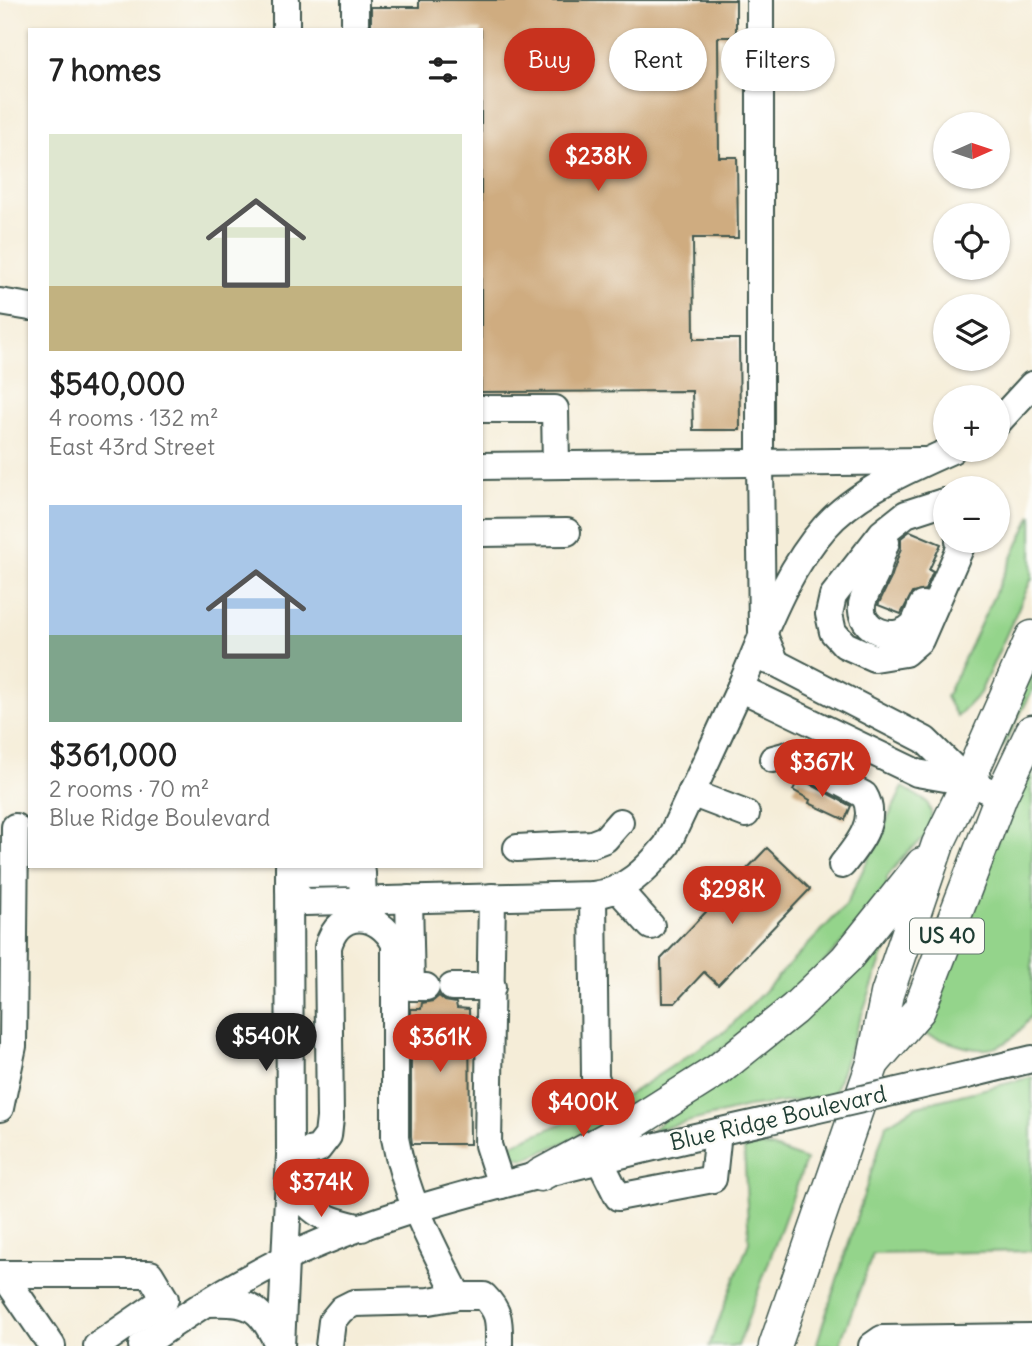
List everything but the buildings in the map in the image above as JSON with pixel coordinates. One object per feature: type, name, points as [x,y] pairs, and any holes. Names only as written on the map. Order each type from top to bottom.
[{"type":"main road","name":"US 40","points":[[775,1346],[873,1063],[887,994],[938,844],[1032,637]]},
{"type":"main road","name":"US 40","points":[[873,1063],[919,1010],[1001,796],[1032,731]]},
{"type":"main road","points":[[540,1175],[623,1130],[718,1070],[794,1009],[846,959],[938,844]]},
{"type":"street","points":[[286,0],[286,28]]},
{"type":"street","points":[[355,0],[355,28]]},
{"type":"street","points":[[760,0],[760,462],[764,650]]},
{"type":"street","points":[[1010,409],[1032,385]]},
{"type":"street","points":[[483,409],[555,409],[556,465]]},
{"type":"street","points":[[483,466],[760,462],[933,455]]},
{"type":"street","points":[[280,1346],[290,1155],[289,877],[303,874],[362,873],[363,900],[492,897],[606,892],[651,865],[667,845],[740,688],[764,650],[793,573],[827,525],[872,491],[933,459]]},
{"type":"street","points":[[933,508],[906,514],[892,523],[833,596],[829,614],[833,632],[845,645],[874,658],[905,653],[920,640],[956,553]]},
{"type":"street","points":[[892,523],[862,603],[868,625],[876,631],[890,635],[903,632],[913,624],[937,569],[951,553]]},
{"type":"street","points":[[483,533],[567,532]]},
{"type":"street","points":[[764,650],[925,740],[968,782]]},
{"type":"street","points":[[740,688],[917,773],[968,782],[1001,796]]},
{"type":"street","points":[[773,759],[788,755],[864,795],[871,811],[870,820],[842,865]]},
{"type":"street","points":[[691,793],[746,814]]},
{"type":"street","points":[[517,848],[592,844],[605,839],[620,822]]},
{"type":"street","points":[[0,1108],[13,1046],[15,827]]},
{"type":"street","points":[[606,892],[651,926]]},
{"type":"street","points":[[606,892],[595,1077],[608,1108],[623,1130]]},
{"type":"street","points":[[492,897],[488,1145],[501,1185]]},
{"type":"street","points":[[409,899],[411,987],[492,987]]},
{"type":"street","points":[[290,1155],[318,1149],[328,1136],[328,947],[332,933],[341,923],[367,919],[380,924],[395,944],[395,1138],[415,1210],[458,1296]]},
{"type":"street","name":"Blue Ridge Boulevard","points":[[129,1343],[285,1259],[415,1210],[599,1160],[1032,1059]]},
{"type":"street","points":[[599,1160],[618,1197],[713,1179],[718,1132]]},
{"type":"street","points":[[289,1181],[308,1207],[322,1217],[334,1223],[362,1228]]},
{"type":"street","points":[[1,1274],[150,1274],[165,1299],[129,1343]]},
{"type":"street","points":[[1,1274],[52,1346]]},
{"type":"street","points":[[330,1346],[332,1321],[342,1309],[354,1303],[429,1301],[458,1296],[484,1296],[493,1304],[499,1317],[499,1346]]},
{"type":"street","points":[[205,1303],[232,1301],[254,1308],[265,1318],[280,1346]]},
{"type":"street","points":[[872,1346],[882,1339],[1032,1337]]},
{"type":"green space","points":[[1032,515],[1032,578],[980,693],[957,717],[946,697]]},
{"type":"green space","points":[[1032,660],[1032,691],[1004,746],[997,752]]},
{"type":"green space","points":[[1032,765],[1032,1014],[1007,1042],[994,1048],[967,1047],[918,1032],[1003,827]]},
{"type":"green space","points":[[903,787],[927,802],[932,825],[925,838],[908,851],[887,877],[887,896],[778,1011],[636,1107],[619,1101],[727,1030],[846,905]]},
{"type":"green space","points":[[899,910],[833,1096],[747,1107],[651,1131]]},
{"type":"green space","points":[[1032,1077],[1032,1251],[873,1254],[839,1346],[816,1346],[886,1125],[917,1106]]},
{"type":"green space","points":[[598,1109],[601,1123],[599,1128],[525,1159],[509,1155],[502,1148]]},
{"type":"green space","points":[[771,1147],[806,1160],[738,1346],[709,1346],[749,1242],[744,1148]]}]
